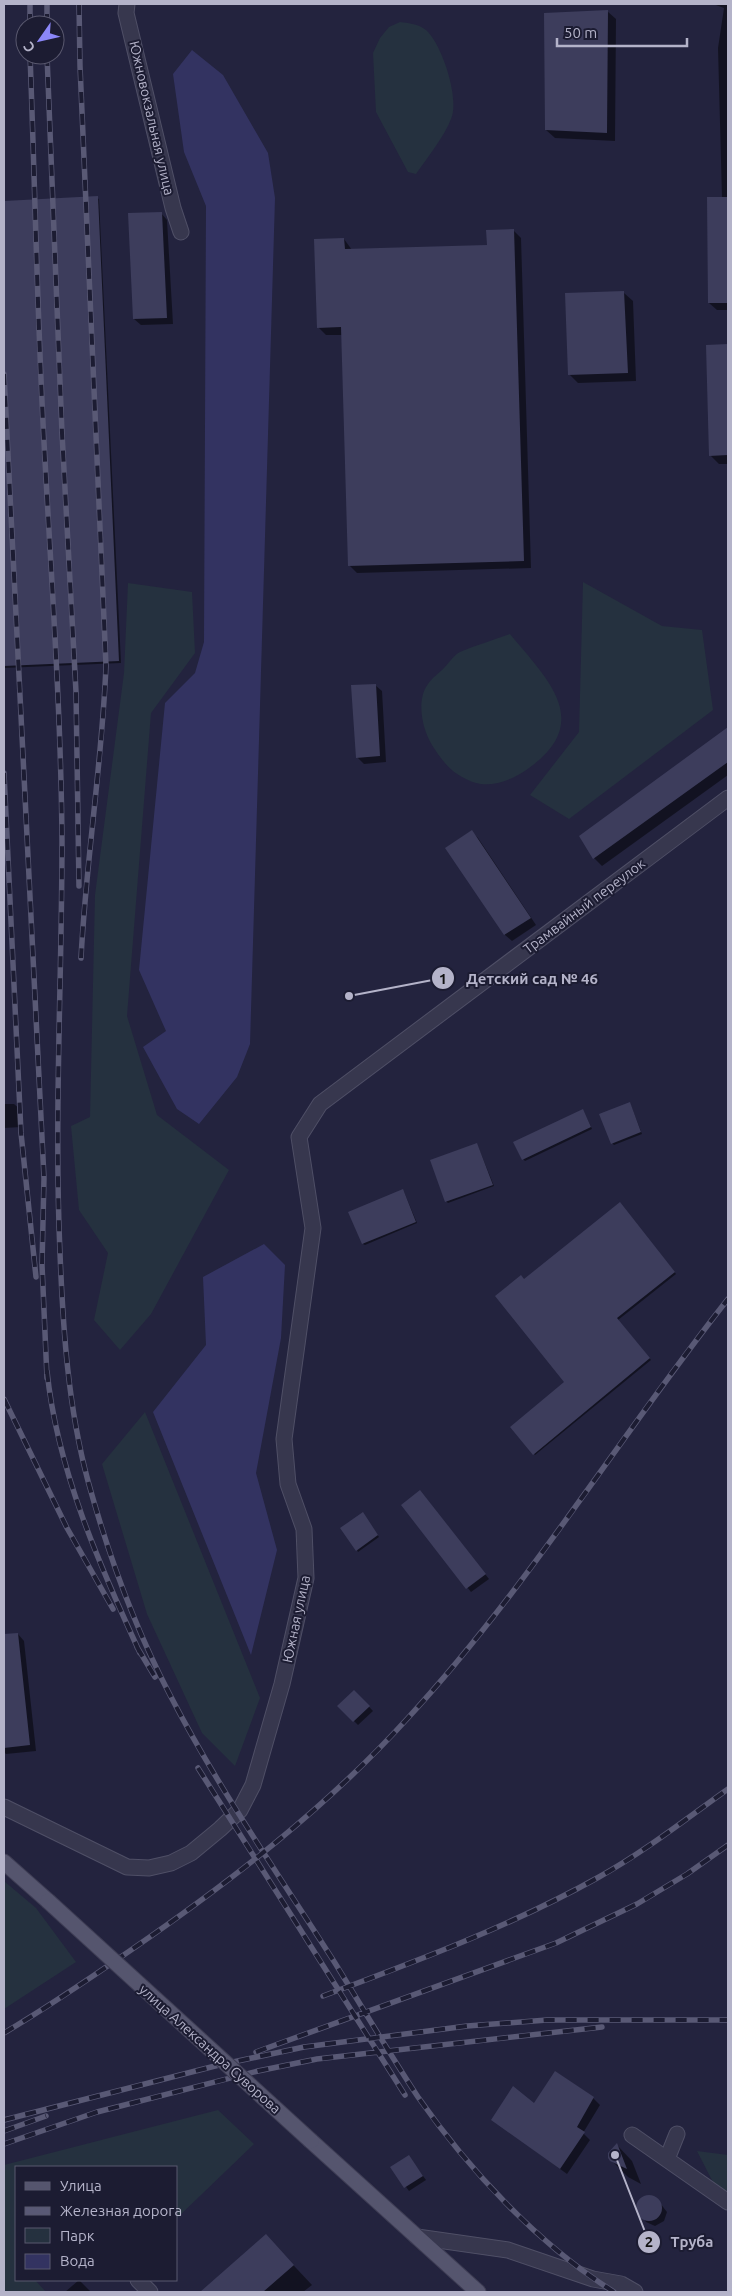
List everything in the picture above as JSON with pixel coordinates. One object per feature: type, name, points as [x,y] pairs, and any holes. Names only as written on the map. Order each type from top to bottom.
[{"type":"main road","name":"улица Александра Суворова","points":[[4,1862],[478,2292]]},
{"type":"street","name":"Южновокзальная улица","points":[[127,4],[126,13],[173,208],[181,232]]},
{"type":"street","name":"Трамвайный переулок","points":[[320,1104],[728,798]]},
{"type":"street","name":"Южная улица","points":[[4,1807],[127,1867],[149,1868],[170,1863],[191,1853],[240,1810],[252,1785],[282,1684],[306,1578],[304,1529],[288,1484],[284,1439],[313,1228],[300,1137],[320,1104]]},
{"type":"street","points":[[667,2159],[677,2134]]},
{"type":"street","points":[[632,2135],[728,2202]]},
{"type":"street","points":[[417,2237],[508,2250],[593,2279],[621,2284],[635,2292]]},
{"type":"street","points":[[139,2281],[150,2292]]},
{"type":"green space","points":[[400,22],[420,26],[432,37],[448,72],[453,99],[453,110],[448,126],[416,174],[408,172],[376,112],[373,53],[380,38],[389,27]]},
{"type":"green space","points":[[583,582],[662,626],[702,630],[713,710],[569,819],[530,795],[579,732]]},
{"type":"green space","points":[[128,583],[192,592],[195,653],[151,713],[127,1016],[157,1115],[229,1170],[151,1314],[120,1350],[94,1320],[108,1253],[79,1210],[71,1126],[90,1117],[95,895],[124,673]]},
{"type":"green space","points":[[510,634],[538,667],[558,700],[561,717],[559,734],[548,751],[524,772],[497,783],[476,783],[462,777],[450,768],[432,745],[423,723],[422,698],[430,682],[458,653]]},
{"type":"green space","points":[[145,1412],[260,1698],[235,1766],[202,1733],[147,1614],[102,1464]]},
{"type":"green space","points":[[4,1881],[36,1908],[76,1962],[4,2009]]},
{"type":"green space","points":[[218,2110],[254,2144],[178,2217],[178,2166],[15,2166],[15,2281],[36,2281],[46,2292],[4,2292],[4,2165]]},
{"type":"green space","points":[[697,2151],[728,2155],[728,2191],[715,2186]]},
{"type":"water","points":[[192,50],[223,75],[268,153],[275,198],[250,1044],[237,1077],[199,1124],[177,1109],[143,1047],[166,1031],[139,970],[165,703],[195,673],[204,642],[206,206],[184,152],[173,74]]},
{"type":"water","points":[[264,1244],[285,1265],[281,1338],[256,1473],[277,1550],[251,1655],[153,1412],[206,1345],[203,1277]]},
{"type":"building","points":[[608,10],[607,133],[545,130],[544,13]]},
{"type":"building","points":[[98,196],[119,661],[4,666],[4,201]]},
{"type":"building","points":[[707,197],[728,197],[728,303],[708,303]]},
{"type":"building","points":[[162,212],[167,318],[133,319],[128,213]]},
{"type":"building","points":[[514,229],[524,561],[348,566],[341,327],[317,328],[314,239],[344,238],[345,249],[487,245],[486,230]]},
{"type":"building","points":[[624,291],[628,373],[568,375],[565,293]]},
{"type":"building","points":[[728,344],[728,455],[709,456],[706,345]]},
{"type":"building","points":[[376,684],[380,756],[356,758],[351,685]]},
{"type":"building","points":[[728,727],[728,762],[593,859],[579,836]]},
{"type":"building","points":[[472,830],[531,918],[504,935],[445,848]]},
{"type":"building","points":[[630,1102],[641,1132],[611,1144],[599,1114]]},
{"type":"building","points":[[583,1109],[591,1127],[522,1160],[513,1142]]},
{"type":"building","points":[[477,1143],[493,1185],[445,1202],[430,1160]]},
{"type":"building","points":[[403,1189],[416,1222],[362,1244],[348,1212]]},
{"type":"building","points":[[620,1202],[675,1272],[617,1318],[650,1358],[533,1455],[510,1427],[564,1382],[495,1296],[521,1275],[524,1279]]},
{"type":"building","points":[[420,1490],[486,1574],[466,1589],[401,1505]]},
{"type":"building","points":[[363,1512],[378,1535],[356,1551],[340,1528]]},
{"type":"building","points":[[18,1633],[30,1745],[4,1748],[4,1634]]},
{"type":"building","points":[[354,1690],[370,1706],[353,1722],[337,1706]]},
{"type":"building","points":[[555,2071],[594,2097],[577,2127],[585,2132],[560,2169],[491,2120],[513,2086],[534,2103]]},
{"type":"building","points":[[617,2143],[627,2169],[610,2161],[608,2158],[608,2153]]},
{"type":"building","points":[[409,2155],[423,2176],[404,2188],[390,2167]]},
{"type":"building","points":[[649,2195],[658,2199],[662,2208],[658,2217],[649,2221],[640,2217],[636,2208],[640,2199]]},
{"type":"building","points":[[266,2234],[294,2265],[263,2292],[200,2292]]},
{"type":"railway","points":[[30,4],[30,15]]},
{"type":"railway","points":[[47,4],[47,15]]},
{"type":"railway","points":[[79,4],[80,66],[106,666],[81,958]]},
{"type":"railway","points":[[30,65],[42,394],[60,741],[62,841],[58,1150],[60,1253],[71,1396],[88,1481],[104,1536],[123,1590],[145,1644],[170,1695],[208,1764],[418,2097],[459,2152],[507,2204],[558,2252],[614,2292]]},
{"type":"railway","points":[[47,65],[62,433],[76,692],[79,886]]},
{"type":"railway","points":[[4,374],[44,1178],[42,1265],[47,1378]]},
{"type":"railway","points":[[4,773],[21,1133],[36,1277]]},
{"type":"railway","points":[[4,2033],[84,1982],[205,1898],[310,1813],[376,1752],[451,1669],[492,1618],[728,1299]]},
{"type":"railway","points":[[47,1371],[52,1408],[70,1480],[95,1551],[140,1653]]},
{"type":"railway","points":[[4,1399],[67,1528],[113,1609]]},
{"type":"railway","points":[[137,1647],[155,1677]]},
{"type":"railway","points":[[198,1768],[405,2095]]},
{"type":"railway","points":[[323,1996],[463,1942],[566,1895],[632,1857],[728,1789]]},
{"type":"railway","points":[[256,2052],[556,1943],[637,1904],[687,1874],[728,1845]]},
{"type":"railway","points":[[4,2120],[219,2065],[304,2047],[467,2026],[547,2020],[728,2020]]},
{"type":"railway","points":[[4,2144],[97,2112],[258,2071],[317,2059],[602,2027]]},
{"type":"railway","points":[[4,2131],[46,2116]]},
{"type":"place","name":"Детский сад № 46","points":[[349,996]]},
{"type":"place","name":"Труба","points":[[615,2155]]}]
